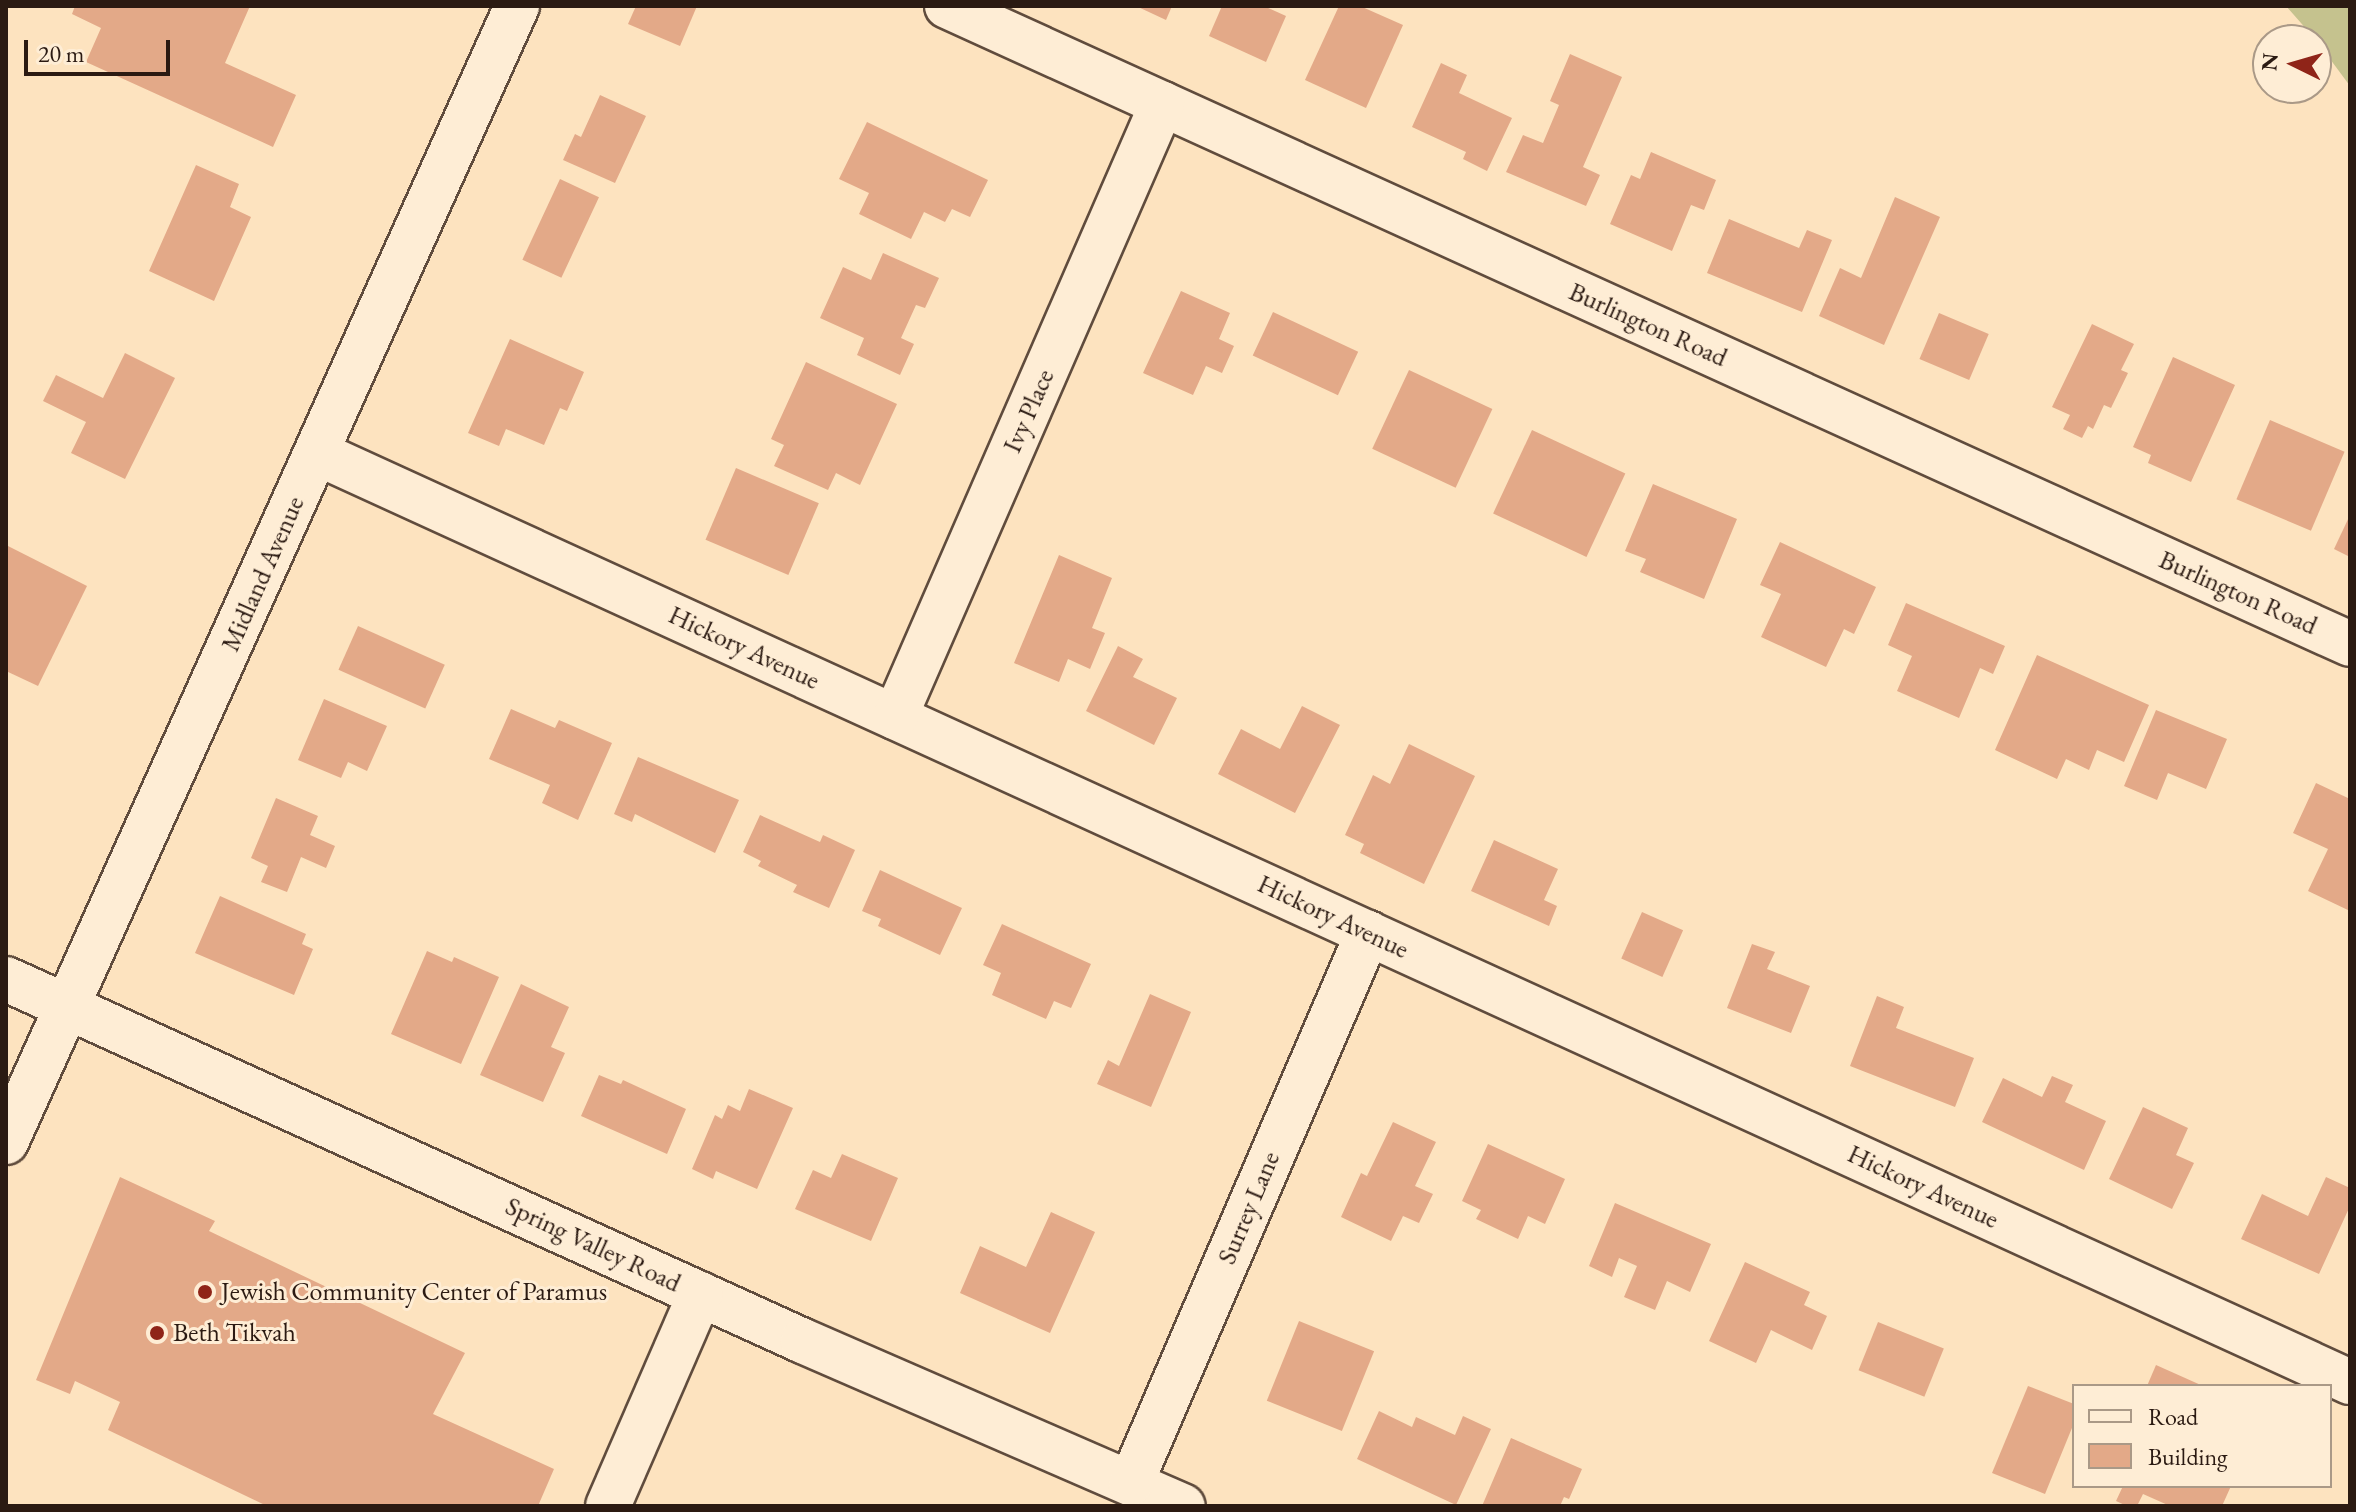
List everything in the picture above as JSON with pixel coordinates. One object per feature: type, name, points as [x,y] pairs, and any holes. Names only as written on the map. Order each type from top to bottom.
[{"type":"street","name":"Midland Avenue","points":[[6,1142],[517,6]]},
{"type":"street","name":"Burlington Road","points":[[947,6],[2350,644]]},
{"type":"street","name":"Ivy Place","points":[[895,717],[1162,104]]},
{"type":"street","name":"Hickory Avenue","points":[[317,453],[2350,1382]]},
{"type":"street","name":"Surrey Lane","points":[[1131,1483],[1368,933]]},
{"type":"street","name":"Spring Valley Road","points":[[6,979],[700,1294],[1183,1506]]},
{"type":"street","points":[[608,1506],[700,1294]]},
{"type":"shaded area","points":[[2286,6],[2350,6],[2350,86],[2332,62],[2332,24],[2302,24]]},
{"type":"building","points":[[75,6],[250,6],[225,63],[296,95],[273,147],[86,62],[101,28],[72,14]]},
{"type":"building","points":[[636,6],[697,6],[680,46],[628,24]]},
{"type":"building","points":[[1136,6],[1172,6],[1166,20]]},
{"type":"building","points":[[1222,6],[1264,6],[1286,16],[1266,62],[1209,36]]},
{"type":"building","points":[[1339,6],[1360,6],[1403,25],[1366,108],[1305,80]]},
{"type":"building","points":[[1570,54],[1622,77],[1583,167],[1600,175],[1586,206],[1506,172],[1523,135],[1543,143],[1559,105],[1550,101]]},
{"type":"building","points":[[1441,63],[1467,75],[1459,93],[1512,118],[1487,171],[1463,159],[1466,152],[1412,127]]},
{"type":"building","points":[[600,95],[646,116],[615,183],[563,160],[575,134],[581,137]]},
{"type":"building","points":[[867,122],[988,180],[970,217],[952,209],[945,222],[924,212],[911,239],[859,214],[869,193],[839,179]]},
{"type":"building","points":[[1651,152],[1716,180],[1704,210],[1691,205],[1672,251],[1610,224],[1631,175],[1640,179]]},
{"type":"building","points":[[196,165],[239,184],[230,207],[251,217],[214,301],[149,271]]},
{"type":"building","points":[[560,179],[599,197],[561,278],[522,260]]},
{"type":"building","points":[[1895,197],[1940,217],[1884,345],[1819,316],[1840,268],[1861,278]]},
{"type":"building","points":[[1729,219],[1799,248],[1807,230],[1832,240],[1802,312],[1707,273]]},
{"type":"building","points":[[883,253],[939,278],[925,308],[916,305],[901,338],[914,344],[900,375],[857,355],[864,338],[820,318],[843,267],[871,280]]},
{"type":"building","points":[[1181,291],[1230,313],[1219,339],[1234,346],[1222,373],[1206,366],[1193,395],[1143,373]]},
{"type":"building","points":[[1273,312],[1358,352],[1338,395],[1253,356]]},
{"type":"building","points":[[1939,313],[1989,334],[1969,380],[1919,359]]},
{"type":"building","points":[[2092,324],[2134,344],[2121,370],[2128,373],[2111,408],[2104,405],[2093,429],[2088,426],[2082,438],[2063,429],[2070,415],[2052,407]]},
{"type":"building","points":[[510,339],[584,372],[567,411],[560,408],[544,445],[506,429],[499,446],[468,433]]},
{"type":"building","points":[[125,353],[175,378],[125,479],[71,453],[86,422],[43,401],[56,375],[103,398]]},
{"type":"building","points":[[2173,357],[2235,385],[2191,482],[2148,463],[2151,455],[2133,447]]},
{"type":"building","points":[[806,362],[897,404],[860,485],[836,473],[828,490],[774,466],[784,445],[771,439]]},
{"type":"building","points":[[1409,370],[1492,409],[1456,488],[1372,449]]},
{"type":"building","points":[[2270,420],[2345,452],[2311,531],[2236,499]]},
{"type":"building","points":[[1532,430],[1625,474],[1586,557],[1493,513]]},
{"type":"building","points":[[736,468],[819,503],[788,575],[706,540]]},
{"type":"building","points":[[1653,484],[1737,519],[1704,599],[1640,572],[1646,559],[1625,551]]},
{"type":"building","points":[[2350,515],[2350,557],[2334,549]]},
{"type":"building","points":[[1780,542],[1876,587],[1854,634],[1844,629],[1826,667],[1761,637],[1781,594],[1760,585]]},
{"type":"building","points":[[6,545],[87,586],[38,686],[6,671]]},
{"type":"building","points":[[1059,555],[1112,578],[1092,628],[1105,633],[1090,669],[1068,659],[1059,682],[1014,663]]},
{"type":"building","points":[[1906,603],[2005,646],[1993,674],[1980,668],[1959,718],[1897,691],[1912,656],[1888,645]]},
{"type":"building","points":[[358,626],[445,665],[425,708],[338,670]]},
{"type":"building","points":[[1118,646],[1143,659],[1133,677],[1177,698],[1154,745],[1086,711]]},
{"type":"building","points":[[2037,655],[2149,705],[2124,762],[2097,750],[2089,770],[2066,759],[2057,779],[1995,750]]},
{"type":"building","points":[[324,699],[387,726],[367,771],[348,762],[341,778],[298,760]]},
{"type":"building","points":[[1302,706],[1340,725],[1295,813],[1218,774],[1241,729],[1280,749]]},
{"type":"building","points":[[511,709],[555,728],[559,720],[612,743],[578,820],[542,803],[550,785],[489,759]]},
{"type":"building","points":[[2156,710],[2227,739],[2206,789],[2168,773],[2157,800],[2124,786]]},
{"type":"building","points":[[1409,744],[1475,776],[1424,884],[1360,853],[1364,844],[1345,835],[1373,775],[1390,784]]},
{"type":"building","points":[[638,757],[739,800],[715,853],[635,814],[632,822],[614,814]]},
{"type":"building","points":[[2316,783],[2350,799],[2350,911],[2308,891],[2328,849],[2293,833]]},
{"type":"building","points":[[276,798],[318,816],[310,835],[335,846],[326,868],[301,857],[287,892],[261,882],[268,866],[251,858]]},
{"type":"building","points":[[760,815],[820,842],[823,835],[855,850],[829,908],[793,892],[797,885],[758,866],[761,861],[743,852]]},
{"type":"building","points":[[1494,840],[1558,869],[1544,900],[1557,906],[1549,926],[1471,891]]},
{"type":"building","points":[[880,870],[962,908],[940,955],[878,926],[881,919],[862,911]]},
{"type":"building","points":[[220,896],[306,934],[302,944],[313,949],[294,995],[195,953]]},
{"type":"building","points":[[1642,912],[1683,930],[1662,977],[1621,959]]},
{"type":"building","points":[[1002,924],[1091,964],[1071,1008],[1054,1001],[1046,1019],[992,995],[1001,973],[983,965]]},
{"type":"building","points":[[1752,944],[1775,952],[1767,969],[1810,986],[1791,1033],[1727,1008]]},
{"type":"building","points":[[427,951],[452,962],[454,957],[499,977],[461,1064],[391,1034]]},
{"type":"building","points":[[521,984],[569,1007],[551,1047],[565,1053],[543,1102],[480,1075]]},
{"type":"building","points":[[1150,994],[1191,1012],[1151,1107],[1097,1084],[1108,1060],[1119,1066]]},
{"type":"building","points":[[1877,996],[1904,1007],[1896,1028],[1974,1058],[1955,1107],[1850,1066]]},
{"type":"building","points":[[599,1075],[621,1084],[623,1080],[686,1109],[667,1154],[581,1116]]},
{"type":"building","points":[[2052,1076],[2073,1085],[2065,1102],[2106,1121],[2084,1170],[1982,1122],[2003,1078],[2042,1097]]},
{"type":"building","points":[[749,1089],[793,1108],[757,1189],[716,1171],[713,1179],[692,1169],[715,1115],[722,1119],[728,1105],[740,1111]]},
{"type":"building","points":[[2143,1107],[2188,1128],[2176,1155],[2194,1163],[2172,1209],[2109,1179]]},
{"type":"building","points":[[1393,1122],[1436,1142],[1415,1186],[1433,1194],[1419,1223],[1403,1216],[1391,1241],[1341,1217],[1361,1173],[1367,1176]]},
{"type":"building","points":[[1488,1144],[1565,1179],[1545,1224],[1528,1216],[1518,1239],[1476,1219],[1481,1210],[1462,1201]]},
{"type":"building","points":[[842,1154],[898,1178],[871,1241],[795,1209],[813,1170],[831,1178]]},
{"type":"building","name":"Jewish Community Center of Paramus","points":[[120,1177],[215,1221],[209,1231],[465,1353],[433,1414],[554,1469],[538,1506],[267,1506],[108,1430],[120,1402],[75,1381],[70,1394],[36,1380]]},
{"type":"building","points":[[2326,1177],[2350,1188],[2350,1206],[2319,1274],[2241,1239],[2262,1194],[2308,1216]]},
{"type":"building","points":[[1615,1203],[1711,1244],[1690,1292],[1667,1281],[1655,1310],[1624,1297],[1637,1266],[1619,1258],[1612,1277],[1589,1266]]},
{"type":"building","points":[[1051,1212],[1095,1232],[1050,1333],[960,1293],[980,1246],[1026,1267]]},
{"type":"building","points":[[1745,1262],[1810,1292],[1804,1305],[1827,1316],[1812,1350],[1771,1330],[1756,1363],[1709,1341]]},
{"type":"building","points":[[1299,1321],[1374,1351],[1342,1431],[1267,1401]]},
{"type":"building","points":[[1878,1322],[1944,1349],[1924,1397],[1859,1370]]},
{"type":"building","points":[[2156,1365],[2199,1384],[2148,1384]]},
{"type":"building","points":[[2028,1386],[2072,1403],[2072,1428],[2045,1494],[1992,1473]]},
{"type":"building","points":[[1379,1411],[1412,1427],[1416,1417],[1455,1435],[1463,1416],[1491,1429],[1456,1505],[1357,1459]]},
{"type":"building","points":[[1511,1438],[1582,1469],[1569,1499],[1564,1497],[1560,1506],[1482,1506]]},
{"type":"building","points":[[2122,1488],[2230,1488],[2222,1506],[2170,1506],[2143,1494],[2137,1506],[2116,1501]]},
{"type":"place","name":"Jewish Community Center of Paramus","points":[[205,1292]]},
{"type":"place","name":"Beth Tikvah","points":[[157,1333]]}]
